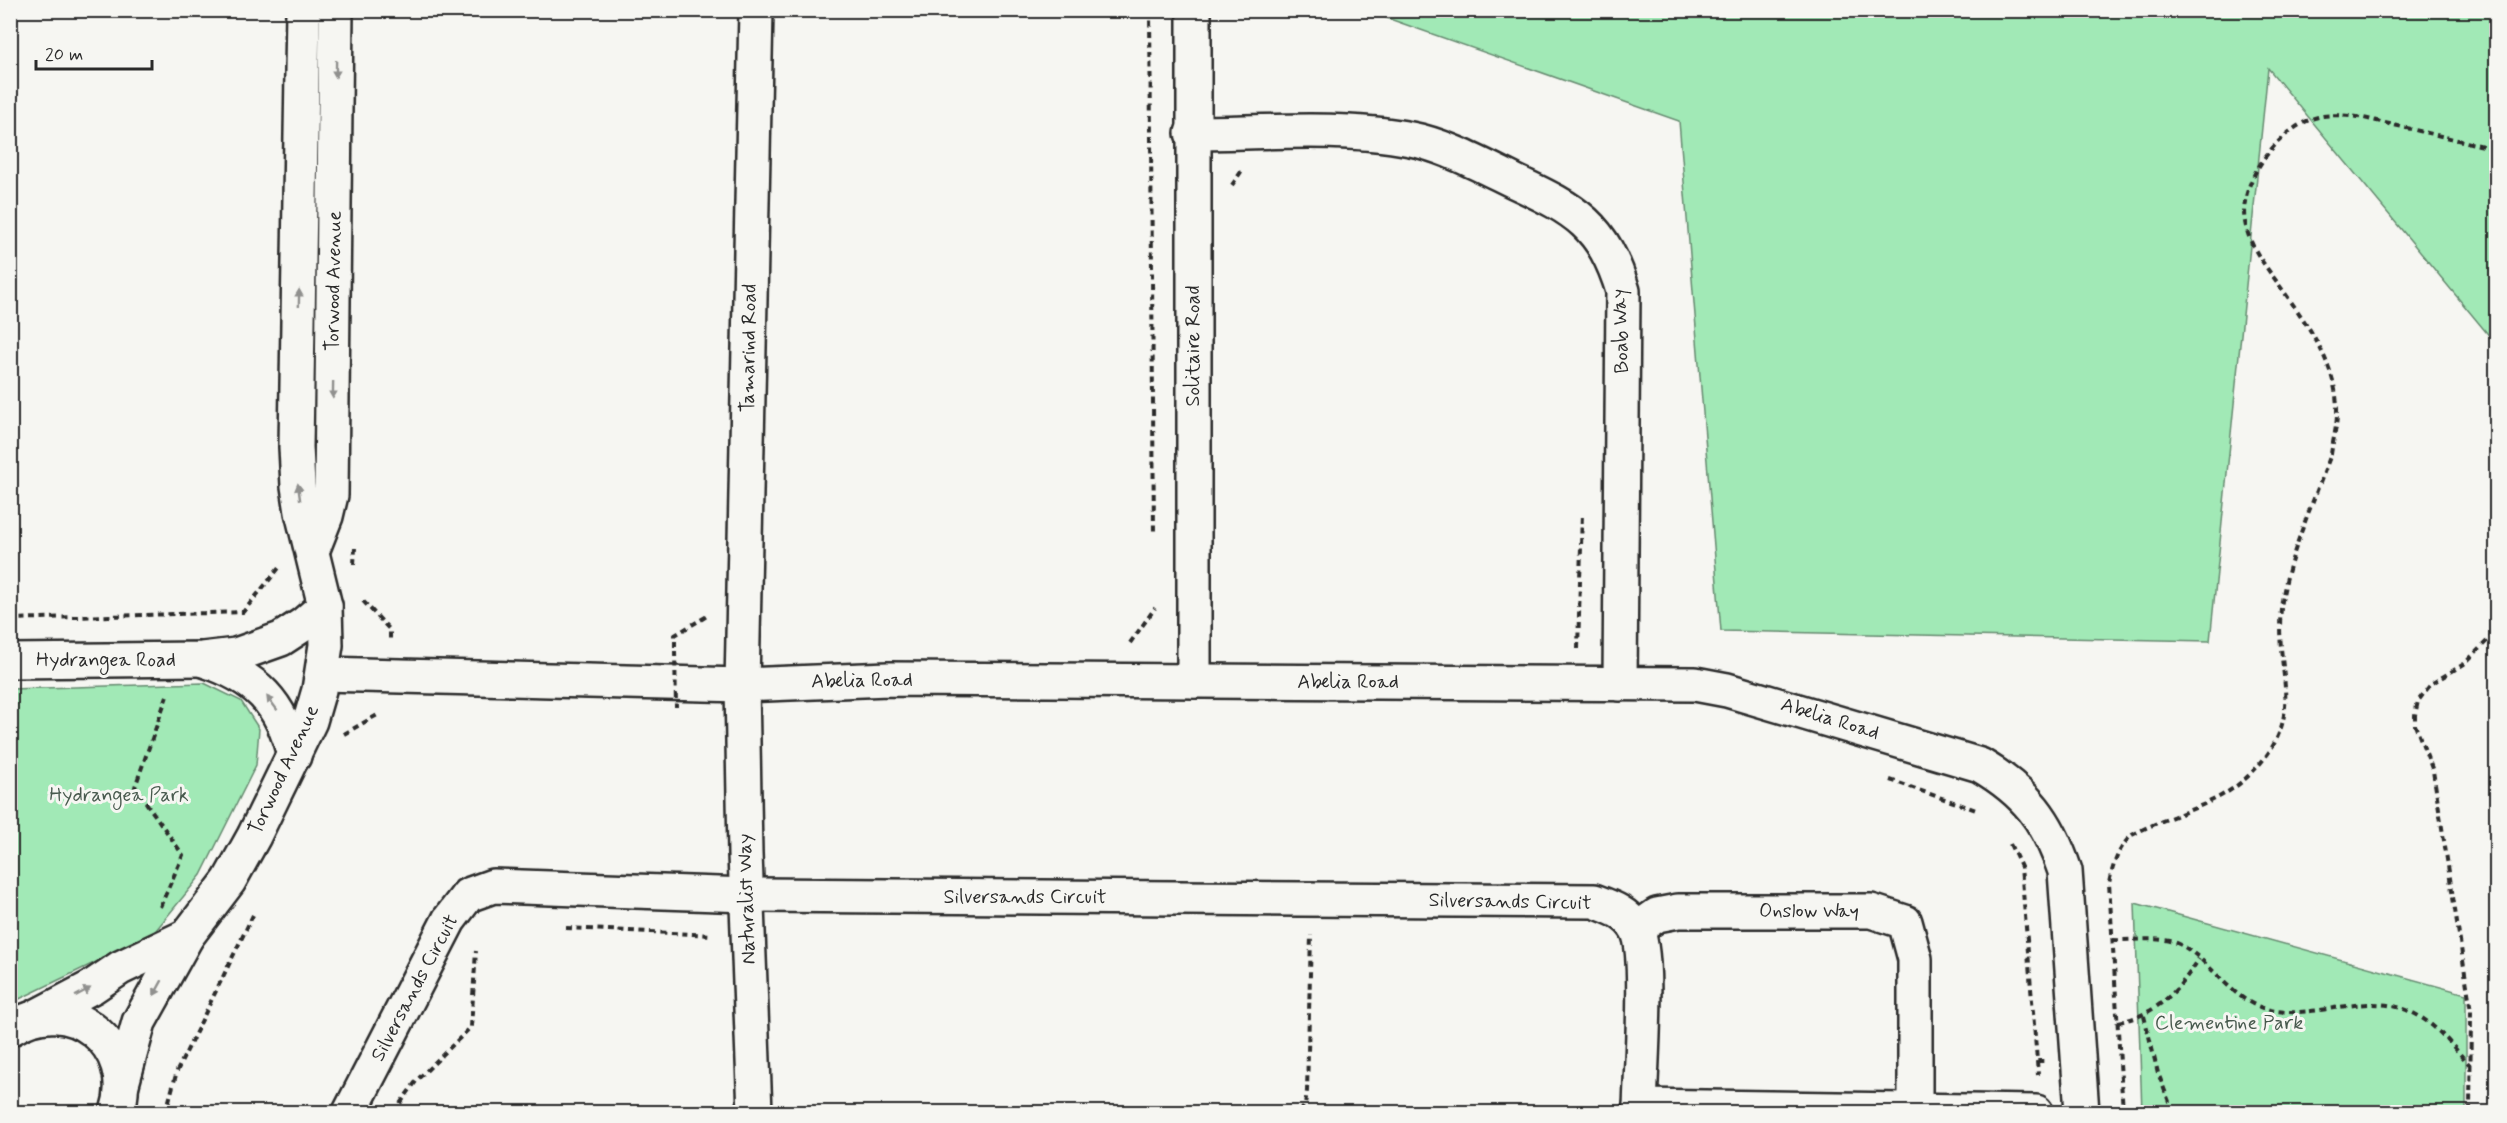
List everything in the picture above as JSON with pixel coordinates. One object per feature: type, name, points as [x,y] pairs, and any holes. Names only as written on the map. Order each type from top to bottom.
[{"type":"street","name":"Torwood Avenue","points":[[120,1098],[139,1022],[187,936],[229,881],[310,721],[323,674],[325,606],[298,486],[296,447],[303,10]]},
{"type":"street","name":"Torwood Avenue","points":[[313,549],[326,516],[331,495],[336,10]]},
{"type":"street","name":"Tamarind Road","points":[[742,685],[756,10]]},
{"type":"street","name":"Solitaire Road","points":[[1194,10],[1192,133],[1194,681]]},
{"type":"street","name":"Boab Way","points":[[1192,133],[1350,133],[1419,141],[1448,150],[1560,202],[1585,221],[1603,242],[1614,260],[1623,291],[1620,684]]},
{"type":"street","name":"Hydrangea Road","points":[[10,661],[202,659],[236,656],[281,639],[304,624],[325,606]]},
{"type":"street","name":"Hydrangea Road","points":[[202,659],[226,667],[264,693],[278,712],[289,733],[294,756]]},
{"type":"street","name":"Abelia Road","points":[[323,674],[742,685],[888,679],[1695,684],[1736,692],[1980,765],[2005,780],[2027,800],[2043,820],[2055,842],[2065,871],[2082,1111]]},
{"type":"street","name":"Naturalist Way","points":[[742,685],[755,1113]]},
{"type":"street","name":"Silversands Circuit","points":[[350,1113],[449,920],[468,895],[494,886],[747,895],[1594,901],[1618,910],[1636,928]]},
{"type":"street","name":"Onslow Way","points":[[1636,928],[1658,915],[1678,911],[1871,911],[1905,922],[1916,959],[1915,1108]]},
{"type":"street","points":[[1636,928],[1644,954],[1640,1109],[1915,1108],[2036,1113]]},
{"type":"street","name":"Torwood Avenue","points":[[21,1024],[92,987],[120,968],[187,936]]},
{"type":"street","points":[[21,1024],[52,1016],[74,1019],[93,1029],[108,1044],[118,1063],[120,1098]]},
{"type":"street","points":[[2042,1113],[2082,1111]]},
{"type":"path","points":[[1150,10],[1155,540]]},
{"type":"path","points":[[2123,1113],[2109,883],[2112,868],[2124,842],[2146,827],[2214,799],[2246,778],[2282,730],[2286,712],[2280,628],[2283,600],[2331,454],[2337,414],[2332,379],[2320,347],[2251,242],[2244,220],[2244,202],[2255,174],[2274,146],[2288,134],[2321,116],[2344,115],[2364,118],[2496,149]]},
{"type":"path","points":[[1151,194],[1231,187],[1245,166]]},
{"type":"path","points":[[1577,684],[1582,509]]},
{"type":"path","points":[[10,619],[243,612],[280,567],[280,556]]},
{"type":"path","points":[[1117,681],[1119,657],[1155,611],[1155,599]]},
{"type":"path","points":[[2470,1113],[2472,1011],[2433,771],[2415,726],[2415,715],[2418,701],[2431,684],[2464,664],[2496,632]]},
{"type":"path","points":[[675,651],[676,707]]},
{"type":"path","points":[[157,693],[168,693],[135,787],[183,855],[159,911]]},
{"type":"path","points":[[341,735],[382,712]]},
{"type":"path","points":[[1886,778],[1987,813]]},
{"type":"path","points":[[2007,837],[2021,867],[2037,1061],[2120,1056]]},
{"type":"path","points":[[1300,1113],[1307,1091],[1312,899]]},
{"type":"path","points":[[166,1113],[177,1071],[259,903]]},
{"type":"path","points":[[558,928],[719,935]]},
{"type":"path","points":[[2113,940],[2177,944],[2199,959],[2248,1002],[2278,1012],[2302,1013],[2377,1003],[2395,1005],[2414,1013],[2437,1029],[2470,1065]]},
{"type":"path","points":[[394,1113],[417,1080],[471,1027],[476,947]]},
{"type":"path","points":[[2118,1022],[2144,1016],[2172,994],[2199,959]]},
{"type":"path","points":[[2144,1016],[2155,1064],[2173,1113]]},
{"type":"green space","points":[[1367,11],[2496,11],[2496,344],[2268,68],[2210,641],[1721,631],[1679,121]]},
{"type":"green space","name":"Hydrangea Park","points":[[204,683],[241,701],[259,729],[256,765],[201,875],[152,935],[11,1003],[11,689]]},
{"type":"green space","name":"Clementine Park","points":[[2135,903],[2466,994],[2466,1112],[2142,1112]]}]
